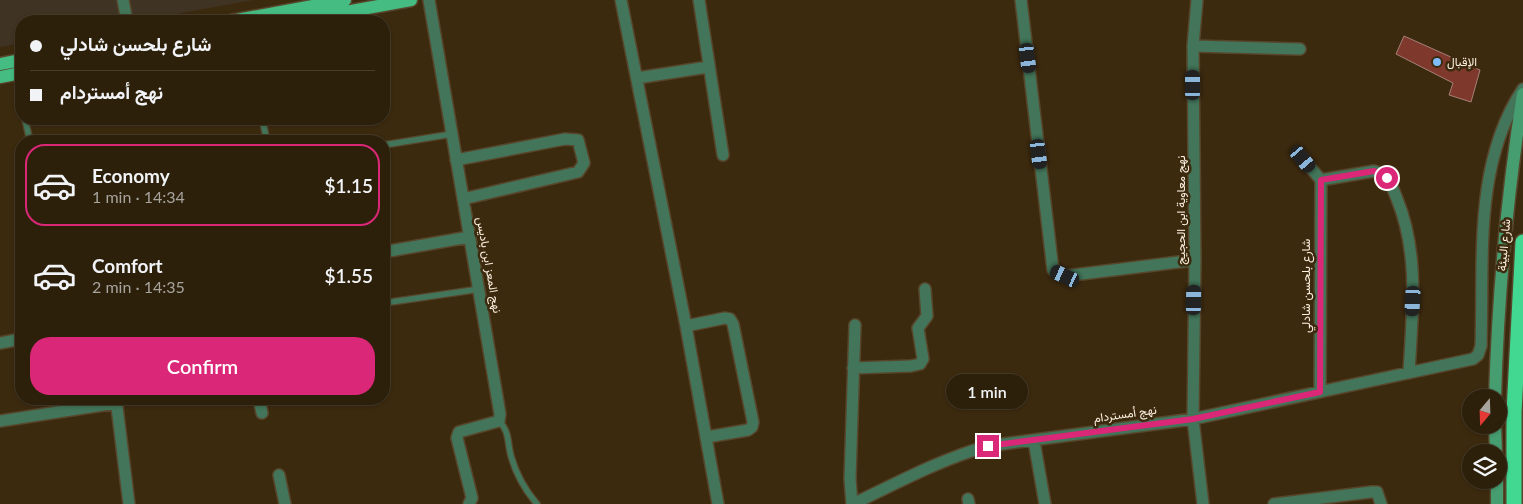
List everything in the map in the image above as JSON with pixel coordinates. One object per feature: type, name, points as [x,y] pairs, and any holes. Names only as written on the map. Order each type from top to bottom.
[{"type":"highway","points":[[1514,504],[1514,412],[1523,242]]},
{"type":"main road","points":[[264,15],[345,0]]},
{"type":"main road","points":[[324,15],[381,3],[411,0]]},
{"type":"main road","points":[[0,64],[15,61]]},
{"type":"main road","points":[[0,77],[15,74]]},
{"type":"main road","name":"شارع البيئة","points":[[1495,389],[1503,242],[1512,159],[1523,94]]},
{"type":"main road","points":[[1497,489],[1498,504]]},
{"type":"street","points":[[123,0],[126,15]]},
{"type":"street","name":"نهج المعز ابن باديس","points":[[429,0],[469,237],[480,289],[499,420]]},
{"type":"street","points":[[621,0],[686,326],[718,504]]},
{"type":"street","points":[[699,0],[723,155]]},
{"type":"street","points":[[1021,0],[1053,270],[1065,276],[1195,260]]},
{"type":"street","name":"نهج معاوية ابن الحجيج","points":[[1197,0],[1193,46],[1195,260],[1193,419],[1203,504]]},
{"type":"street","points":[[1193,46],[1300,49]]},
{"type":"street","points":[[637,78],[708,67]]},
{"type":"street","name":"نهج أمستردام","points":[[853,504],[968,451],[988,446],[1193,419],[1473,360],[1478,355],[1482,346],[1485,214],[1488,175],[1496,147],[1510,112],[1523,88]]},
{"type":"street","points":[[456,160],[565,139],[578,140],[581,145],[584,163],[578,172],[463,199]]},
{"type":"street","points":[[1303,159],[1321,180],[1374,171],[1381,173],[1390,183],[1409,234],[1414,283],[1409,373]]},
{"type":"street","name":"شارع بلحسن شادلي","points":[[1320,392],[1321,180]]},
{"type":"street","points":[[390,251],[469,237]]},
{"type":"street","points":[[853,368],[912,366],[920,364],[923,359],[918,328],[927,316],[925,289]]},
{"type":"street","points":[[686,326],[725,318],[730,319],[753,422],[752,427],[748,430],[707,437]]},
{"type":"street","points":[[853,504],[850,478],[855,325]]},
{"type":"street","points":[[0,343],[15,340]]},
{"type":"street","points":[[0,421],[93,405]]},
{"type":"street","points":[[116,405],[128,504]]},
{"type":"street","points":[[260,405],[262,413]]},
{"type":"street","points":[[469,504],[472,498],[457,438],[459,432],[499,420]]},
{"type":"street","points":[[1034,441],[1045,504]]},
{"type":"street","points":[[279,475],[285,504]]},
{"type":"street","points":[[1274,504],[1371,492],[1377,492],[1381,504]]},
{"type":"lane","points":[[390,144],[452,134]]},
{"type":"lane","points":[[390,301],[480,289]]},
{"type":"lane","points":[[499,420],[508,430],[510,454],[516,470],[537,504]]},
{"type":"shaded area","points":[[0,0],[253,0],[171,15],[15,15],[15,44],[0,47]]},
{"type":"building","name":"الإقبال","points":[[1404,36],[1480,70],[1471,102],[1449,95],[1453,83],[1396,54]]},
{"type":"place","name":"الإقبال","points":[[1437,62]]},
{"type":"route","points":[[988,446],[1193,419],[1320,392],[1321,180],[1374,171],[1381,173],[1387,178]]}]
